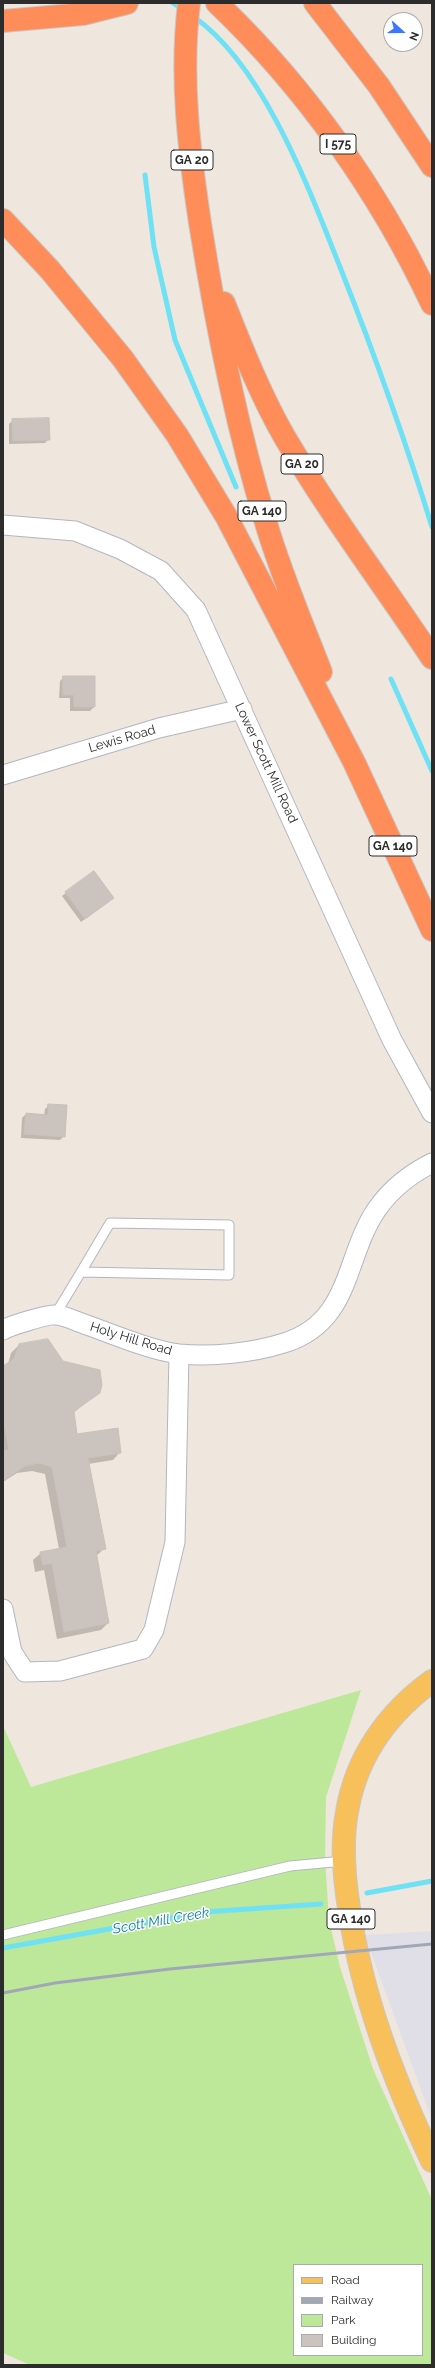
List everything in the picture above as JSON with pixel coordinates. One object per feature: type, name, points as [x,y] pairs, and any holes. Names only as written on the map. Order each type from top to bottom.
[{"type":"highway","name":"GA 20","points":[[189,3],[184,69],[188,128],[205,251],[256,382],[284,435],[321,495],[432,658]]},
{"type":"highway","name":"I 575","points":[[217,3],[285,76],[326,128],[366,185],[419,276],[432,304]]},
{"type":"highway","points":[[315,3],[379,86],[432,166]]},
{"type":"highway","points":[[3,21],[50,18],[121,5]]},
{"type":"highway","points":[[3,220],[50,270],[98,328],[123,359],[177,435],[226,516],[354,762]]},
{"type":"highway","name":"GA 140","points":[[205,251],[230,384],[246,454],[266,525],[354,762],[432,930]]},
{"type":"main road","name":"GA 140","points":[[432,1681],[410,1698],[388,1720],[365,1755],[347,1810],[344,1861],[356,1950],[378,2031],[402,2094],[432,2161]]},
{"type":"street","name":"Lower Scott Mill Road","points":[[3,525],[75,530],[120,549],[161,571],[196,610],[392,1040],[432,1113]]},
{"type":"street","name":"Lewis Road","points":[[3,775],[159,728],[242,710]]},
{"type":"street","name":"Holy Hill Road","points":[[55,1315],[179,1354],[244,1352],[266,1348],[286,1342],[318,1324],[331,1312],[342,1292],[364,1233],[377,1209],[393,1190],[413,1173],[432,1163]]},
{"type":"street","points":[[3,1330],[55,1315]]},
{"type":"street","points":[[3,1609],[12,1652],[24,1672],[60,1671],[144,1649],[154,1630],[175,1542],[179,1354]]},
{"type":"lane","points":[[55,1315],[110,1223],[229,1225],[229,1274],[81,1272]]},
{"type":"lane","points":[[3,1935],[290,1866],[344,1861]]},
{"type":"shaded area","points":[[432,1931],[432,2120],[366,1939],[367,1935]]},
{"type":"green space","points":[[361,1690],[326,1797],[325,1859],[329,1920],[340,1967],[373,2069],[432,2200],[432,2365],[30,2365],[3,2353],[3,1726],[31,1787]]},
{"type":"building","points":[[49,418],[50,440],[13,441],[12,419]]},
{"type":"building","points":[[63,676],[95,676],[95,707],[74,707],[74,695],[63,695]]},
{"type":"building","points":[[94,871],[114,898],[85,919],[65,892]]},
{"type":"building","points":[[48,1104],[67,1105],[65,1137],[24,1134],[26,1113],[48,1115]]},
{"type":"building","points":[[48,1339],[63,1361],[100,1370],[102,1385],[100,1393],[74,1411],[77,1434],[118,1428],[121,1453],[88,1458],[106,1549],[96,1551],[109,1623],[64,1632],[52,1563],[43,1565],[40,1552],[67,1547],[52,1467],[40,1463],[25,1466],[3,1481],[3,1451],[9,1450],[3,1419],[3,1366],[14,1359],[19,1344]]},
{"type":"waterway","points":[[173,3],[182,9]]},
{"type":"waterway","points":[[194,17],[219,39],[242,66],[263,97],[282,131],[299,167],[353,299],[400,429],[432,527]]},
{"type":"waterway","points":[[145,175],[154,247],[175,340],[236,487]]},
{"type":"waterway","points":[[391,679],[432,771]]},
{"type":"waterway","name":"Scott Mill Creek","points":[[367,1893],[432,1881]]},
{"type":"waterway","name":"Scott Mill Creek","points":[[3,1948],[204,1912],[321,1904]]},
{"type":"railway","points":[[3,1993],[55,1983],[170,1969],[432,1944]]}]
